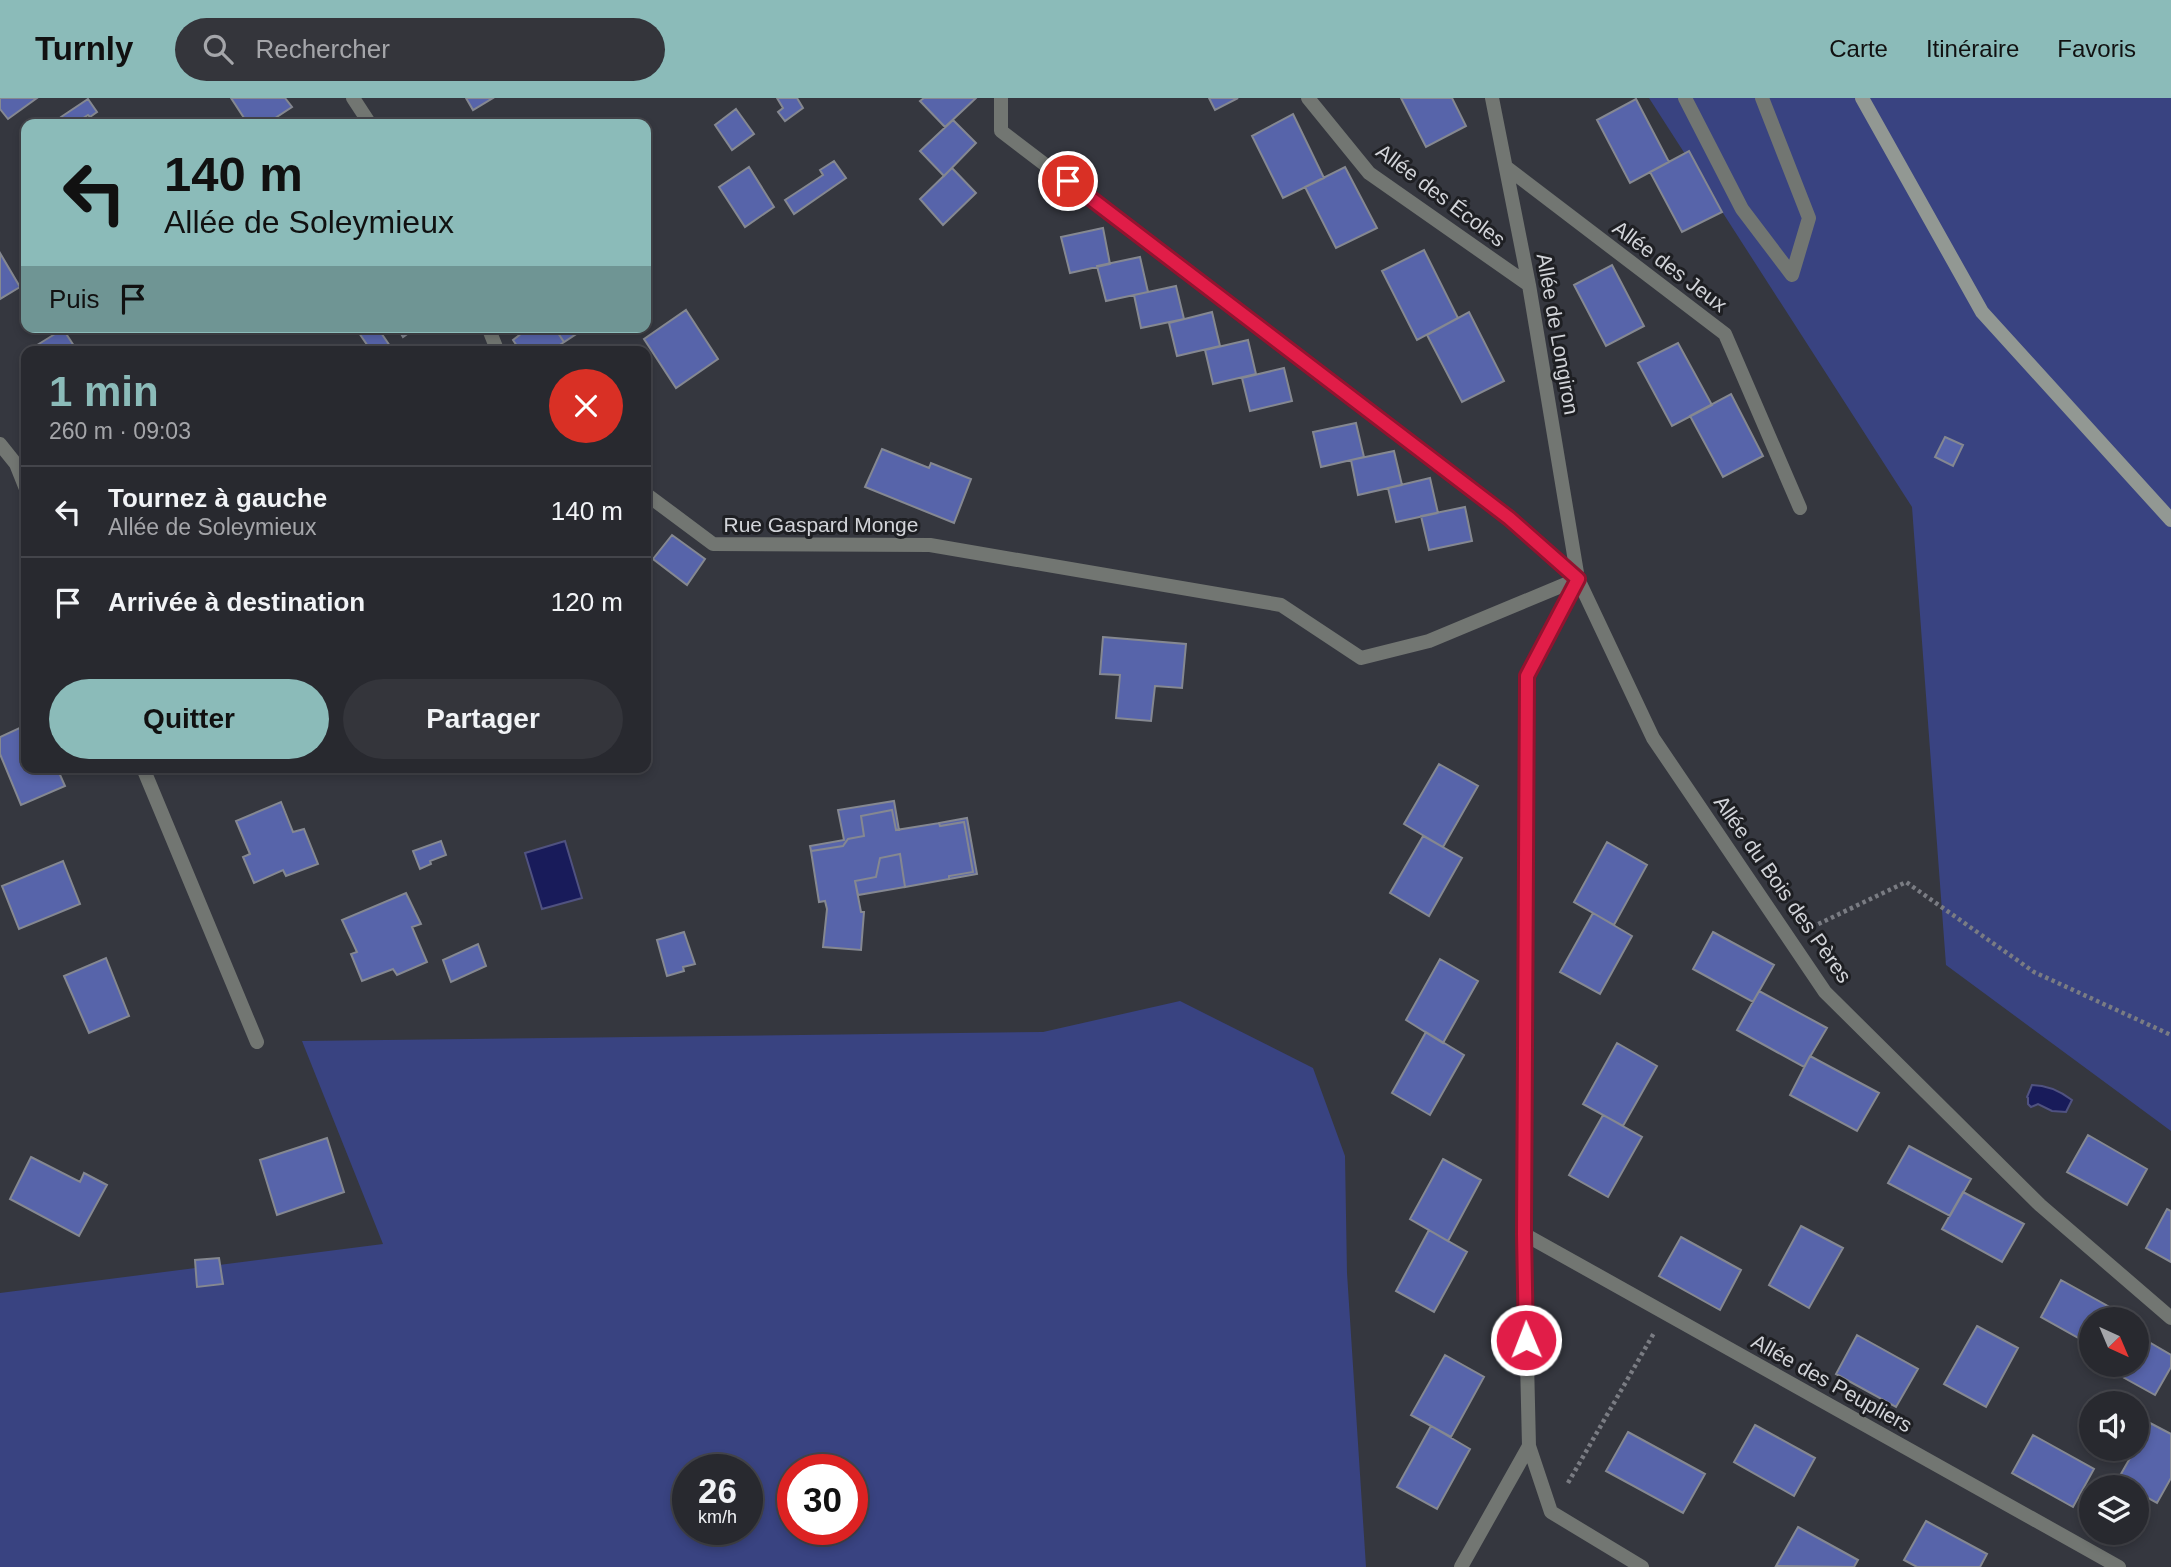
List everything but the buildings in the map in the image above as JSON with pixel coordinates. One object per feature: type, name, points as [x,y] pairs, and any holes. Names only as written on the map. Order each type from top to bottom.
[{"type":"main road","points":[[1862,98],[1982,312],[2171,520]]},
{"type":"street","points":[[353,98],[367,119]]},
{"type":"street","points":[[1001,98],[1002,131],[1498,509],[1578,579],[1527,676],[1524,1234],[1529,1446],[1551,1512],[1642,1567]]},
{"type":"street","name":"Allée des Écoles","points":[[1308,98],[1369,173],[1529,285]]},
{"type":"street","name":"Allée de Longiron","points":[[1492,98],[1529,285],[1578,579]]},
{"type":"street","points":[[1685,98],[1742,209],[1792,275],[1809,218],[1762,98]]},
{"type":"street","name":"Allée des Jeux","points":[[1506,167],[1725,334],[1800,508]]},
{"type":"street","points":[[0,444],[16,464],[21,476]]},
{"type":"street","name":"Rue Gaspard Monge","points":[[651,498],[713,544],[930,545],[1281,604],[1362,658],[1429,641],[1578,579]]},
{"type":"street","name":"Allée du Bois des Pères","points":[[1578,579],[1653,738],[1825,992],[2040,1205],[2171,1318]]},
{"type":"street","points":[[145,773],[257,1042]]},
{"type":"street","name":"Allée des Peupliers","points":[[1524,1234],[2119,1567]]},
{"type":"street","points":[[1461,1567],[1529,1446]]},
{"type":"path","points":[[1789,939],[1906,882],[2034,972],[2171,1035]]},
{"type":"path","points":[[1551,1512],[1665,1314]]},
{"type":"shaded area","points":[[1649,98],[2171,98],[2171,1131],[1946,965],[1912,507]]},
{"type":"shaded area","points":[[565,841],[582,898],[542,909],[525,853]]},
{"type":"shaded area","points":[[1180,1001],[1313,1068],[1345,1156],[1347,1273],[1366,1567],[0,1567],[0,1293],[383,1244],[302,1041],[1043,1032]]},
{"type":"shaded area","points":[[2032,1085],[2054,1089],[2072,1100],[2066,1112],[2052,1111],[2038,1104],[2031,1107],[2027,1097]]},
{"type":"route","points":[[1068,181],[1509,518],[1578,579],[1527,676],[1524,1234],[1526,1340]]}]
